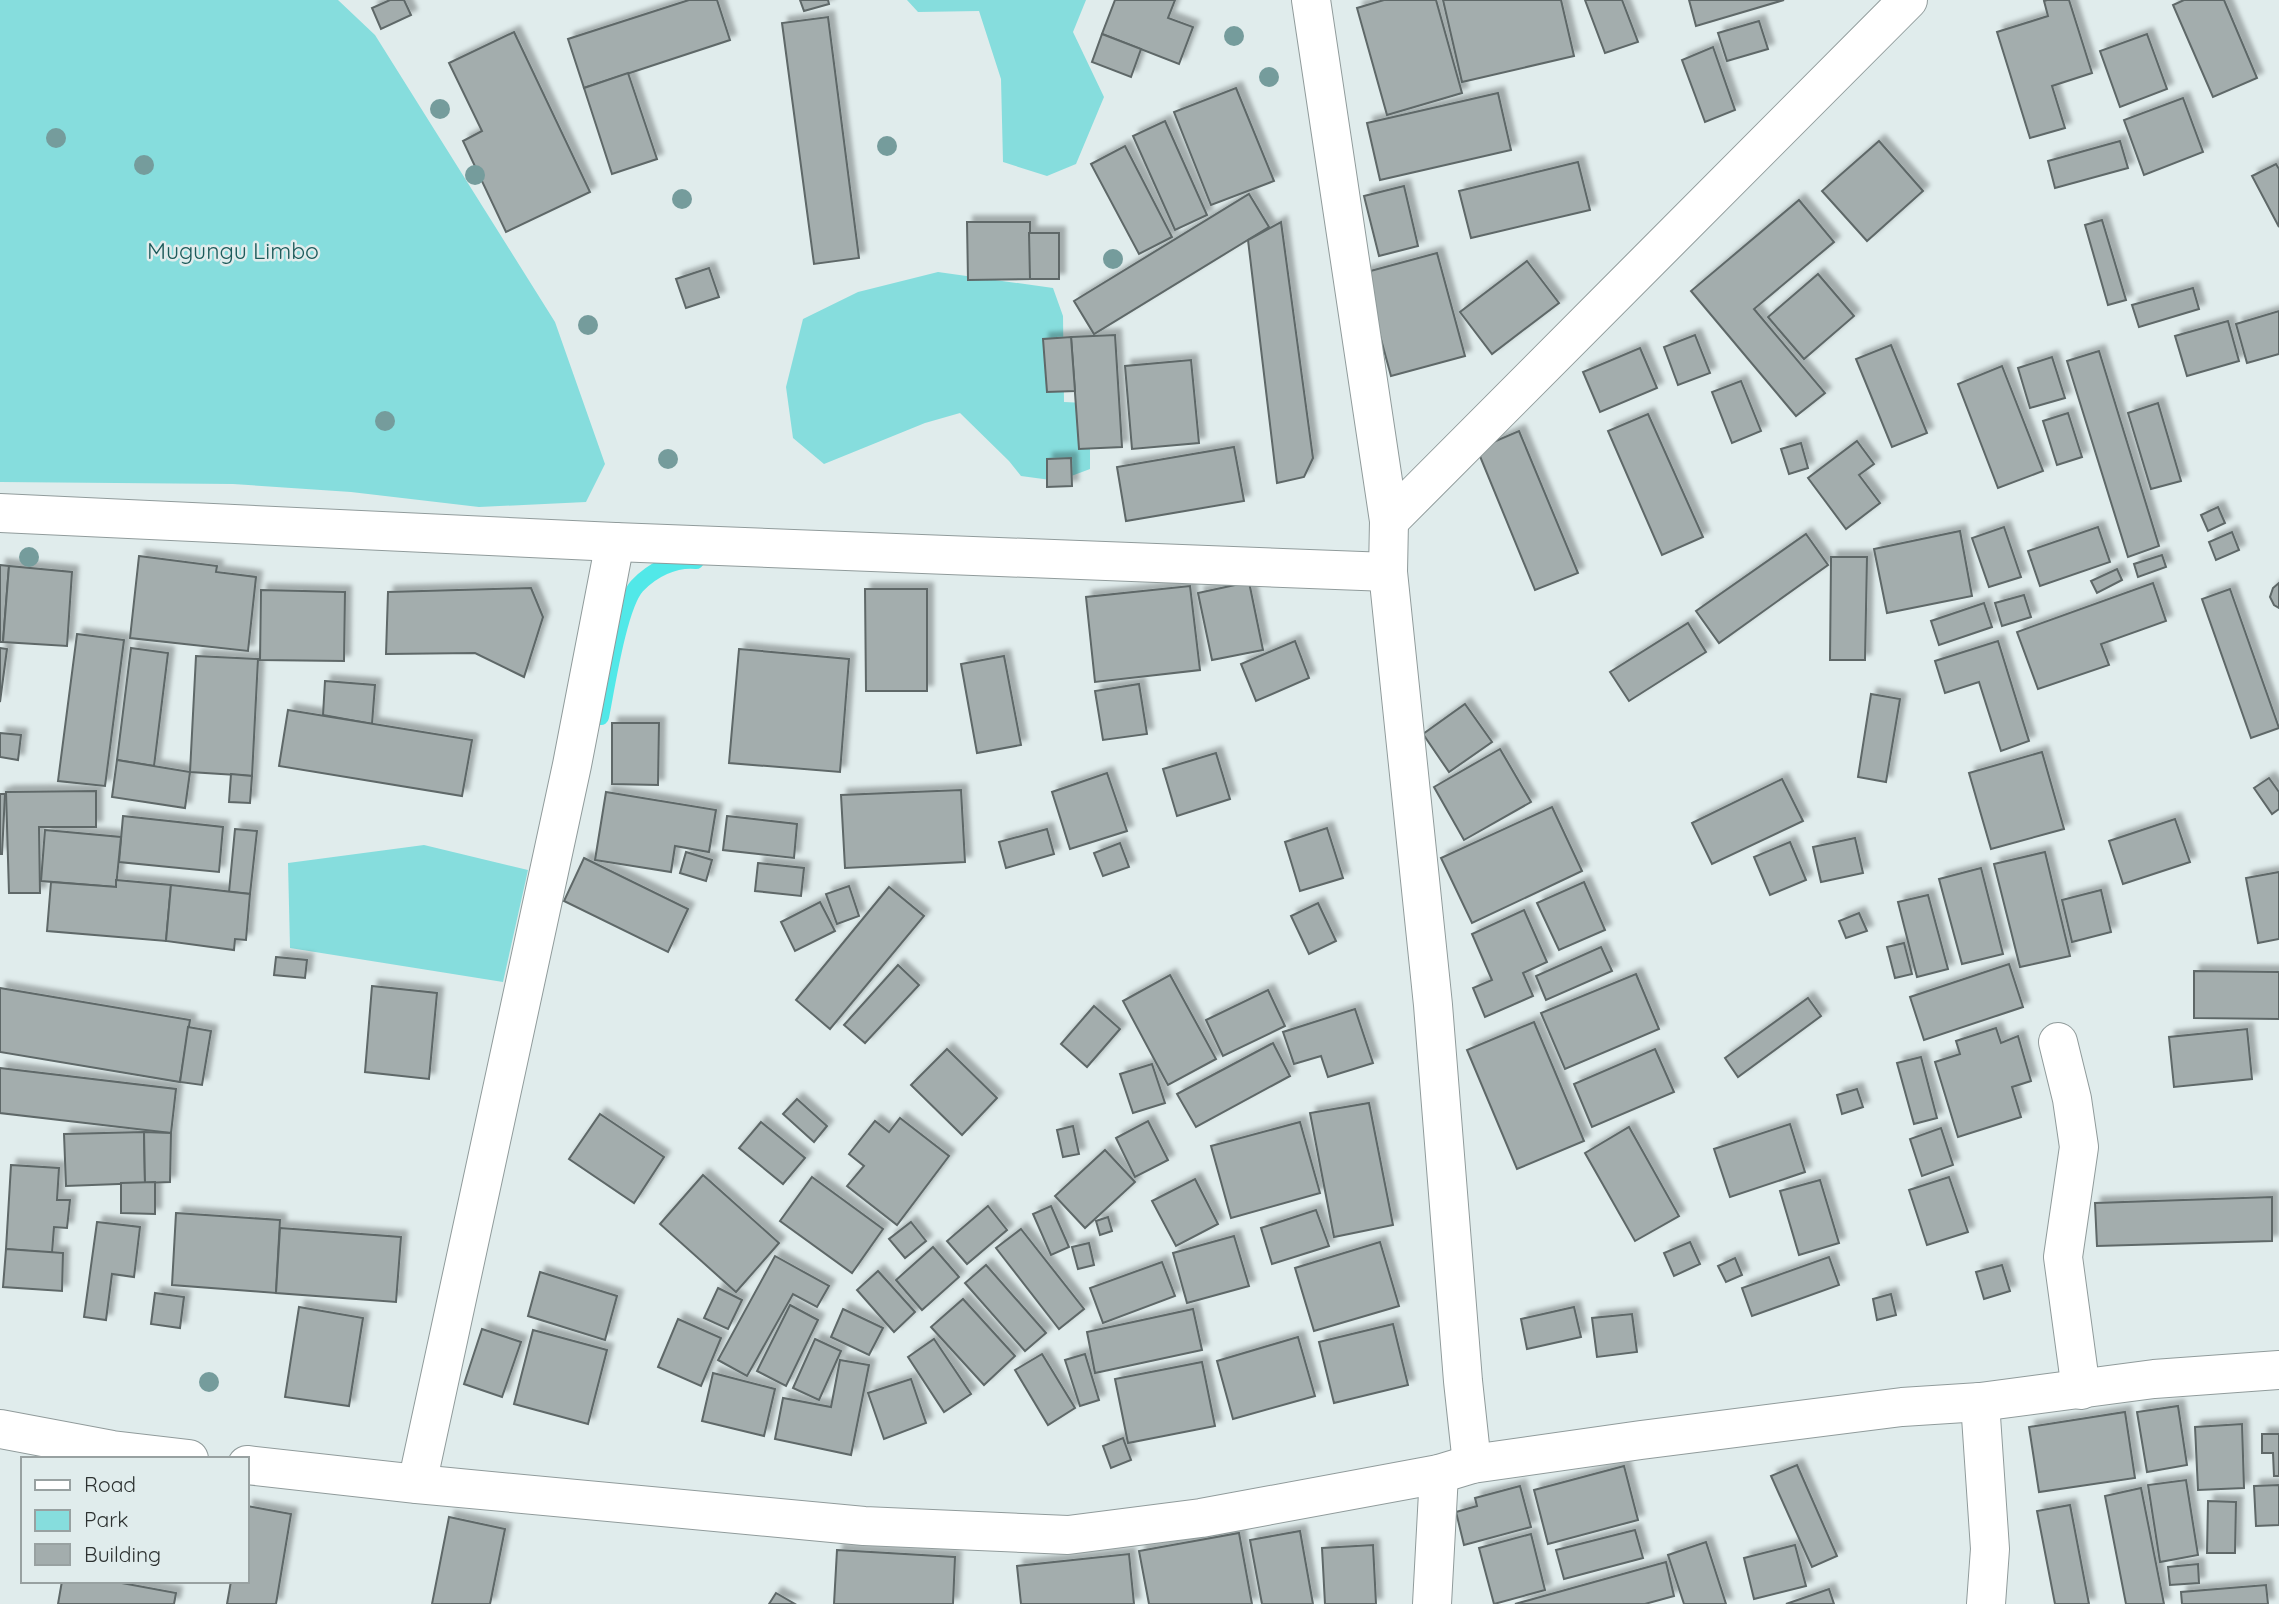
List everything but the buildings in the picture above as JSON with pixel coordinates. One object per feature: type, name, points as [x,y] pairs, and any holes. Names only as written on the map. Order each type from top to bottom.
[{"type":"street","points":[[1311,0],[1389,521],[1388,572],[1433,1005],[1461,1367],[1456,1469],[1432,1604]]},
{"type":"street","points":[[1389,521],[1908,0]]},
{"type":"street","points":[[0,513],[615,542],[1388,572]]},
{"type":"street","points":[[417,1484],[577,741],[615,542]]},
{"type":"street","points":[[2058,1042],[2072,1099],[2079,1147],[2063,1258],[2081,1390]]},
{"type":"street","points":[[248,1465],[417,1484],[864,1526],[1068,1535],[1200,1518],[1456,1469],[1641,1440],[1875,1411],[2081,1390],[2154,1379],[2279,1370]]},
{"type":"street","points":[[1980,1402],[1990,1549],[1986,1604]]},
{"type":"street","points":[[0,1429],[112,1450],[172,1457]]},
{"type":"green space","name":"Mugungu Limbo","points":[[0,0],[338,0],[375,35],[555,322],[605,464],[586,502],[479,507],[351,492],[233,484],[0,482]]},
{"type":"green space","points":[[907,0],[1086,0],[1073,32],[1104,97],[1076,164],[1047,176],[1003,162],[1001,79],[979,11],[918,12]]},
{"type":"green space","points":[[938,272],[1053,288],[1063,316],[1064,402],[1086,403],[1090,430],[1090,469],[1058,481],[1021,476],[960,413],[925,423],[824,464],[793,438],[786,387],[803,319],[858,292]]},
{"type":"green space","points":[[424,845],[528,870],[503,982],[290,948],[288,863]]},
{"type":"waterway","points":[[601,717],[614,648],[625,611],[637,586],[649,575],[672,564],[696,561]]}]
